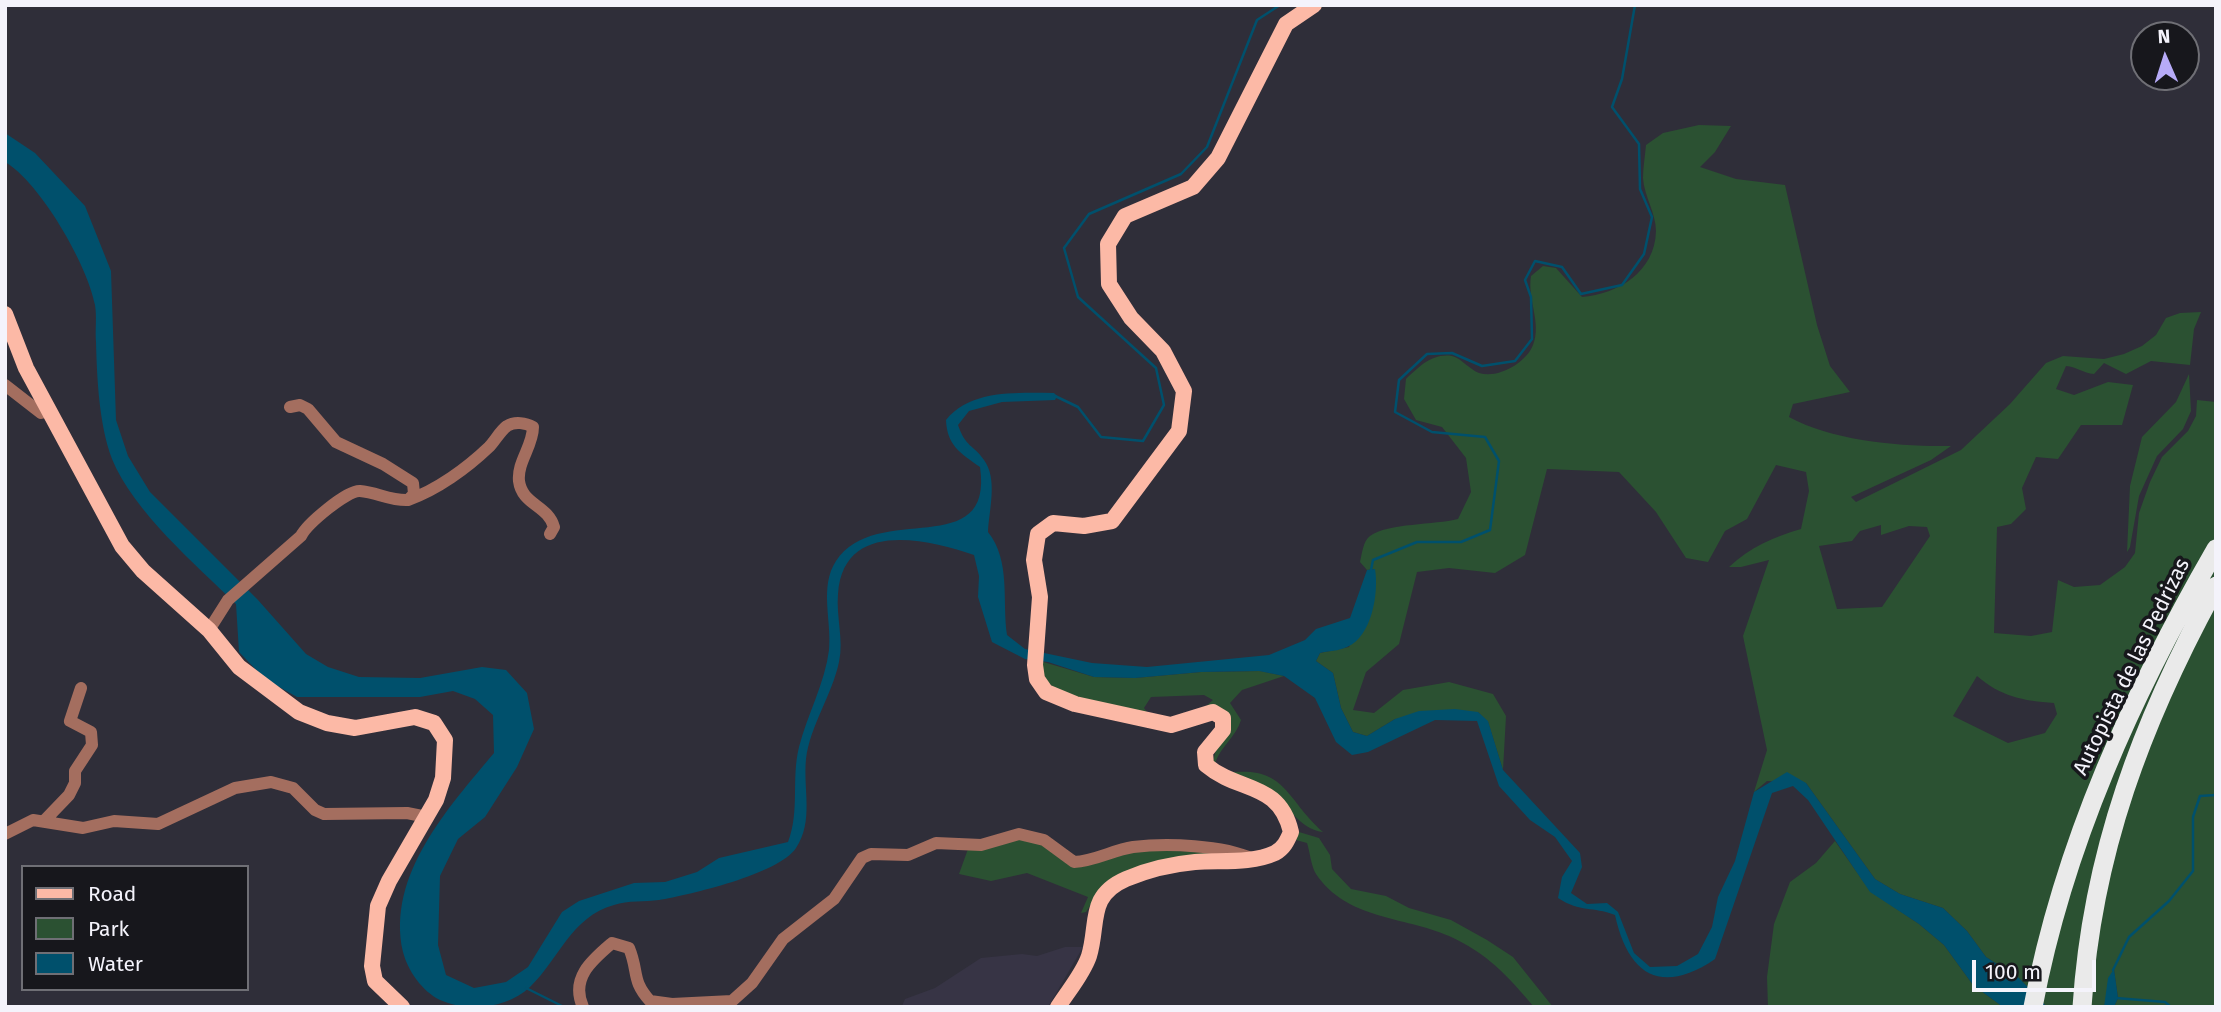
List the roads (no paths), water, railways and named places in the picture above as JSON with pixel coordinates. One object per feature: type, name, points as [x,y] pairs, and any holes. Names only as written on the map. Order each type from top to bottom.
[{"type":"highway","name":"Autopista de las Pedrizas","points":[[2033,1007],[2054,912],[2081,831],[2112,752],[2163,647],[2216,549]]},
{"type":"highway","name":"Autopista de las Pedrizas","points":[[2082,1007],[2096,886],[2116,810],[2149,722],[2216,586]]},
{"type":"main road","points":[[1058,1007],[1088,959],[1098,904],[1107,891],[1125,879],[1150,871],[1191,863],[1254,859],[1276,852],[1286,844],[1291,832],[1282,808],[1262,790],[1222,779],[1206,765],[1205,752],[1223,730],[1223,718],[1213,712],[1171,724],[1074,704],[1046,692],[1037,679],[1035,665],[1040,597],[1034,560],[1038,534],[1053,523],[1084,526],[1112,522],[1179,431],[1184,391],[1163,351],[1131,318],[1109,284],[1108,244],[1125,216],[1192,187],[1218,158],[1286,24],[1314,5]]},
{"type":"main road","points":[[5,314],[18,349],[104,518],[122,546],[143,571],[209,630],[239,667],[308,716],[327,723],[355,728],[386,725],[415,717],[434,723],[445,740],[443,778],[427,817],[389,881],[378,906],[372,966],[375,981],[402,1007]]},
{"type":"street","points":[[5,385],[41,413],[50,411]]},
{"type":"street","points":[[290,407],[300,405],[308,409],[335,442],[383,464],[413,483],[414,494],[408,500]]},
{"type":"street","points":[[209,630],[228,600],[301,536],[307,523],[338,504],[347,493],[359,490],[395,500],[408,500],[424,495],[486,450],[507,426],[526,423],[533,427],[533,437],[519,471],[519,483],[524,497],[551,515],[554,527],[550,534]]},
{"type":"street","points":[[45,820],[69,795],[75,783],[75,771],[92,745],[91,732],[75,726],[70,721],[81,688]]},
{"type":"street","points":[[5,834],[33,820],[83,828],[114,821],[158,824],[234,788],[271,782],[293,788],[315,810],[324,814],[407,813],[427,817]]},
{"type":"street","points":[[583,1007],[578,996],[580,976],[590,961],[612,943],[629,948],[635,962],[636,986],[650,1001],[672,1004],[732,1001],[752,983],[783,939],[834,899],[862,858],[871,854],[892,857],[908,855],[936,843],[981,845],[1019,834],[1044,840],[1074,862],[1132,847],[1151,846],[1222,849],[1254,859]]},
{"type":"water","points":[[5,133],[35,153],[85,206],[111,271],[116,420],[128,456],[150,492],[258,600],[306,654],[328,667],[359,677],[420,678],[482,667],[506,670],[527,693],[534,729],[517,767],[485,817],[458,839],[440,876],[438,945],[446,975],[474,988],[506,982],[528,967],[562,912],[579,901],[634,883],[665,882],[697,872],[719,858],[788,842],[794,819],[799,747],[824,675],[829,650],[827,593],[831,571],[836,561],[854,543],[877,534],[951,523],[969,514],[979,496],[980,467],[961,453],[949,436],[946,420],[956,410],[968,403],[996,395],[1054,393],[1057,396],[1055,400],[1002,402],[969,411],[958,425],[964,438],[984,460],[991,476],[988,532],[1000,555],[1003,568],[1007,635],[1025,649],[1092,663],[1147,667],[1269,655],[1305,640],[1316,629],[1350,618],[1367,570],[1375,569],[1376,589],[1372,613],[1362,634],[1356,642],[1347,647],[1320,653],[1316,661],[1333,673],[1341,708],[1353,732],[1367,736],[1395,719],[1419,711],[1455,709],[1478,712],[1488,721],[1503,770],[1580,853],[1582,867],[1571,893],[1587,904],[1607,903],[1618,912],[1634,953],[1650,967],[1677,966],[1698,954],[1712,927],[1718,897],[1735,861],[1754,792],[1787,772],[1806,783],[1875,879],[1900,894],[1943,908],[1967,931],[1986,957],[2019,978],[2047,1007],[2003,1007],[1973,985],[1944,945],[1919,924],[1870,892],[1808,800],[1793,786],[1772,793],[1715,959],[1678,976],[1663,977],[1650,973],[1638,965],[1629,952],[1615,915],[1573,906],[1558,898],[1562,877],[1572,861],[1555,837],[1530,820],[1499,786],[1477,721],[1435,720],[1368,752],[1352,755],[1336,742],[1315,698],[1284,676],[1259,671],[1201,672],[1135,678],[1094,677],[1048,662],[1025,659],[992,642],[978,597],[979,576],[974,555],[911,540],[890,540],[870,545],[854,554],[843,570],[838,594],[841,645],[839,662],[808,747],[805,827],[796,848],[772,866],[732,882],[659,900],[619,903],[599,911],[576,929],[530,987],[510,1000],[474,1007],[440,1000],[422,986],[405,959],[400,924],[404,896],[412,869],[425,844],[458,796],[494,753],[493,715],[475,699],[453,691],[420,697],[297,697],[265,679],[239,652],[236,604],[150,517],[122,479],[112,459],[104,431],[100,401],[96,310],[91,288],[73,248],[47,206],[19,172],[5,162]]},
{"type":"water","points":[[2114,969],[2118,998],[2114,1007],[2104,1007],[2108,978]]},
{"type":"waterway","points":[[1055,396],[1078,407],[1101,437],[1143,441],[1164,405],[1156,368],[1078,297],[1064,248],[1089,214],[1181,174],[1207,147],[1257,20],[1280,5]]},
{"type":"waterway","points":[[1342,5],[1351,5]]},
{"type":"waterway","points":[[1371,570],[1373,560],[1417,542],[1461,542],[1490,530],[1499,461],[1485,437],[1432,432],[1395,412],[1399,380],[1427,354],[1452,353],[1482,366],[1515,361],[1532,339],[1531,297],[1525,280],[1535,261],[1562,267],[1581,294],[1622,285],[1644,254],[1652,217],[1640,189],[1639,144],[1612,107],[1622,79],[1635,5]]},
{"type":"waterway","points":[[2113,970],[2129,937],[2169,901],[2193,871],[2193,817],[2200,796],[2216,795]]},
{"type":"waterway","points":[[526,988],[564,1007]]},
{"type":"waterway","points":[[2116,998],[2165,1002],[2171,1007]]}]
